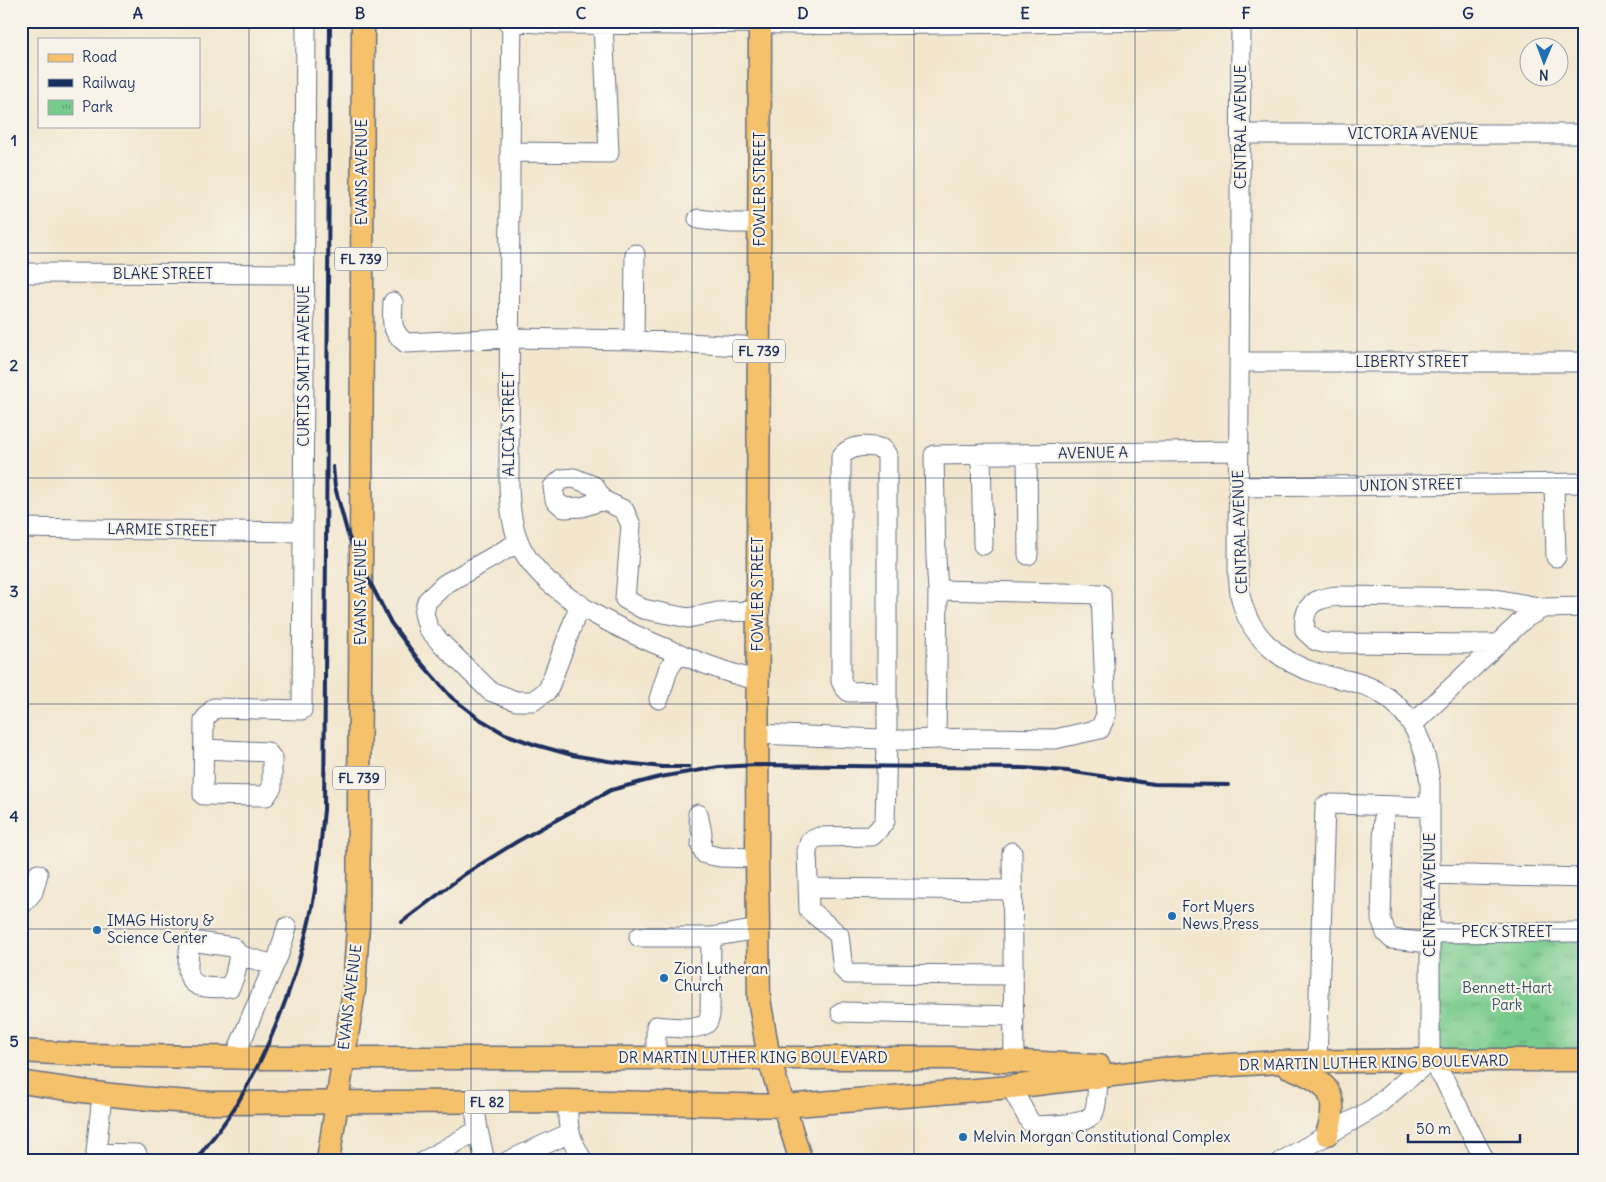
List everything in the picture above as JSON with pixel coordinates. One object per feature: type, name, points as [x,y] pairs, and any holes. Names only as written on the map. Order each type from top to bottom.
[{"type":"main road","name":"EVANS AVENUE","points":[[328,1161],[342,1057],[354,990],[358,925],[362,21]]},
{"type":"main road","name":"FOWLER STREET","points":[[760,22],[756,858],[759,998],[768,1059],[801,1161]]},
{"type":"main road","name":"FL 82","points":[[21,1051],[88,1055],[342,1057]]},
{"type":"main road","name":"DR MARTIN LUTHER KING BOULEVARD","points":[[342,1057],[949,1058],[1162,1070]]},
{"type":"main road","name":"DR MARTIN LUTHER KING BOULEVARD","points":[[784,1106],[1011,1087],[1162,1070],[1280,1062],[1585,1060]]},
{"type":"main road","points":[[852,1100],[876,1089],[975,1083],[1000,1079],[1012,1072],[1014,1061]]},
{"type":"main road","points":[[1280,1062],[1310,1075],[1328,1090],[1334,1108],[1327,1134]]},
{"type":"main road","name":"FL 82","points":[[21,1082],[102,1095],[183,1102],[237,1104],[568,1101],[784,1106]]},
{"type":"street","name":"CURTIS SMITH AVENUE","points":[[204,750],[204,720],[214,708],[302,710],[306,21]]},
{"type":"street","points":[[506,21],[604,24],[1178,21]]},
{"type":"street","name":"ALICIA STREET","points":[[512,21],[510,512],[515,533],[532,564],[546,578],[580,604],[646,641],[733,675],[758,680]]},
{"type":"street","name":"CENTRAL AVENUE","points":[[1241,21],[1238,451],[1238,574],[1240,594],[1245,611],[1255,631],[1282,658],[1297,666],[1377,690],[1394,702],[1406,714],[1424,748],[1428,766],[1430,807],[1430,1060]]},
{"type":"street","points":[[510,152],[609,153],[604,24]]},
{"type":"street","name":"VICTORIA AVENUE","points":[[1241,134],[1585,134]]},
{"type":"street","points":[[698,219],[731,223],[760,223]]},
{"type":"street","points":[[634,340],[635,254]]},
{"type":"street","name":"BLAKE STREET","points":[[21,273],[304,274]]},
{"type":"street","points":[[393,302],[392,324],[398,337],[406,343],[510,338],[634,340],[759,347]]},
{"type":"street","name":"LIBERTY STREET","points":[[1240,362],[1585,362]]},
{"type":"street","points":[[887,691],[849,692],[841,681],[841,456],[845,451],[853,447],[876,447],[883,449],[886,455],[887,691],[887,740],[885,821],[872,836],[819,837],[810,841],[807,852],[809,910],[839,935],[843,969],[848,974],[1013,975]]},
{"type":"street","name":"AVENUE A","points":[[938,590],[934,455],[1238,451]]},
{"type":"street","points":[[981,454],[983,545]]},
{"type":"street","points":[[1027,454],[1028,555]]},
{"type":"street","name":"UNION STREET","points":[[1238,486],[1585,483]]},
{"type":"street","points":[[1554,484],[1556,557]]},
{"type":"street","points":[[603,500],[624,510],[630,524],[625,599],[611,622]]},
{"type":"street","name":"LARMIE STREET","points":[[21,528],[303,532]]},
{"type":"street","points":[[519,542],[446,584],[427,601],[424,613],[428,628],[440,642],[490,690],[516,701],[533,700],[548,690],[580,604]]},
{"type":"street","points":[[757,734],[887,740],[1055,739],[1100,729],[1106,715],[1102,594],[938,590],[936,739]]},
{"type":"street","points":[[1496,644],[1324,643],[1316,641],[1305,631],[1305,614],[1309,606],[1316,601],[1326,597],[1339,596],[1490,598],[1543,608],[1580,606]]},
{"type":"street","points":[[625,599],[644,610],[688,618],[718,612],[758,611]]},
{"type":"street","points":[[1412,724],[1524,619],[1543,608]]},
{"type":"street","points":[[659,700],[668,670],[678,654]]},
{"type":"street","points":[[1317,1062],[1326,806],[1333,804],[1430,807]]},
{"type":"street","name":"PECK STREET","points":[[1384,807],[1380,919],[1386,933],[1392,939],[1585,932]]},
{"type":"street","points":[[698,814],[702,833],[701,846],[705,854],[720,857],[756,858]]},
{"type":"street","points":[[1012,852],[1014,1061]]},
{"type":"street","points":[[21,906],[33,892],[38,874]]},
{"type":"street","points":[[1430,874],[1585,878]]},
{"type":"street","points":[[808,888],[1012,890]]},
{"type":"street","points":[[235,1057],[279,954],[287,927]]},
{"type":"street","points":[[639,936],[711,936],[758,929]]},
{"type":"street","points":[[656,1058],[656,1026],[693,1027],[703,1026],[708,1023],[710,1015],[711,936]]},
{"type":"street","points":[[239,955],[274,966]]},
{"type":"street","points":[[841,1012],[1014,1016]]},
{"type":"street","points":[[1282,1161],[1374,1108],[1430,1060],[1445,1081],[1485,1161]]},
{"type":"street","points":[[1011,1087],[1030,1122],[1036,1126],[1077,1122],[1091,1116],[1095,1111],[1098,1077]]},
{"type":"street","points":[[102,1095],[96,1157],[137,1154]]},
{"type":"street","points":[[568,1101],[568,1124],[572,1142],[583,1161]]},
{"type":"street","points":[[474,1102],[485,1161]]},
{"type":"street","points":[[433,1159],[478,1130]]},
{"type":"street","points":[[508,1161],[570,1133]]},
{"type":"green space","name":"Bennett-Hart Park","points":[[1585,932],[1585,1060],[1429,1061],[1430,933]]},
{"type":"railway","points":[[195,1161],[233,1110],[249,1083],[269,1041],[295,974],[310,915],[318,870],[324,810],[330,21]]},
{"type":"railway","points":[[333,467],[335,487],[348,535],[361,565],[391,623],[417,658],[451,697],[478,718],[505,734],[536,745],[572,755],[608,761],[662,767],[689,767]]},
{"type":"railway","points":[[402,922],[465,874],[518,841],[611,790],[660,777],[719,767],[757,765],[1023,768],[1067,771],[1154,784],[1228,785]]},
{"type":"place","name":"Fort Myers News Press","points":[[1172,916]]},
{"type":"place","name":"IMAG History & Science Center","points":[[97,930]]},
{"type":"place","name":"Zion Lutheran Church","points":[[664,978]]},
{"type":"place","name":"Melvin Morgan Constitutional Complex","points":[[963,1137]]}]
